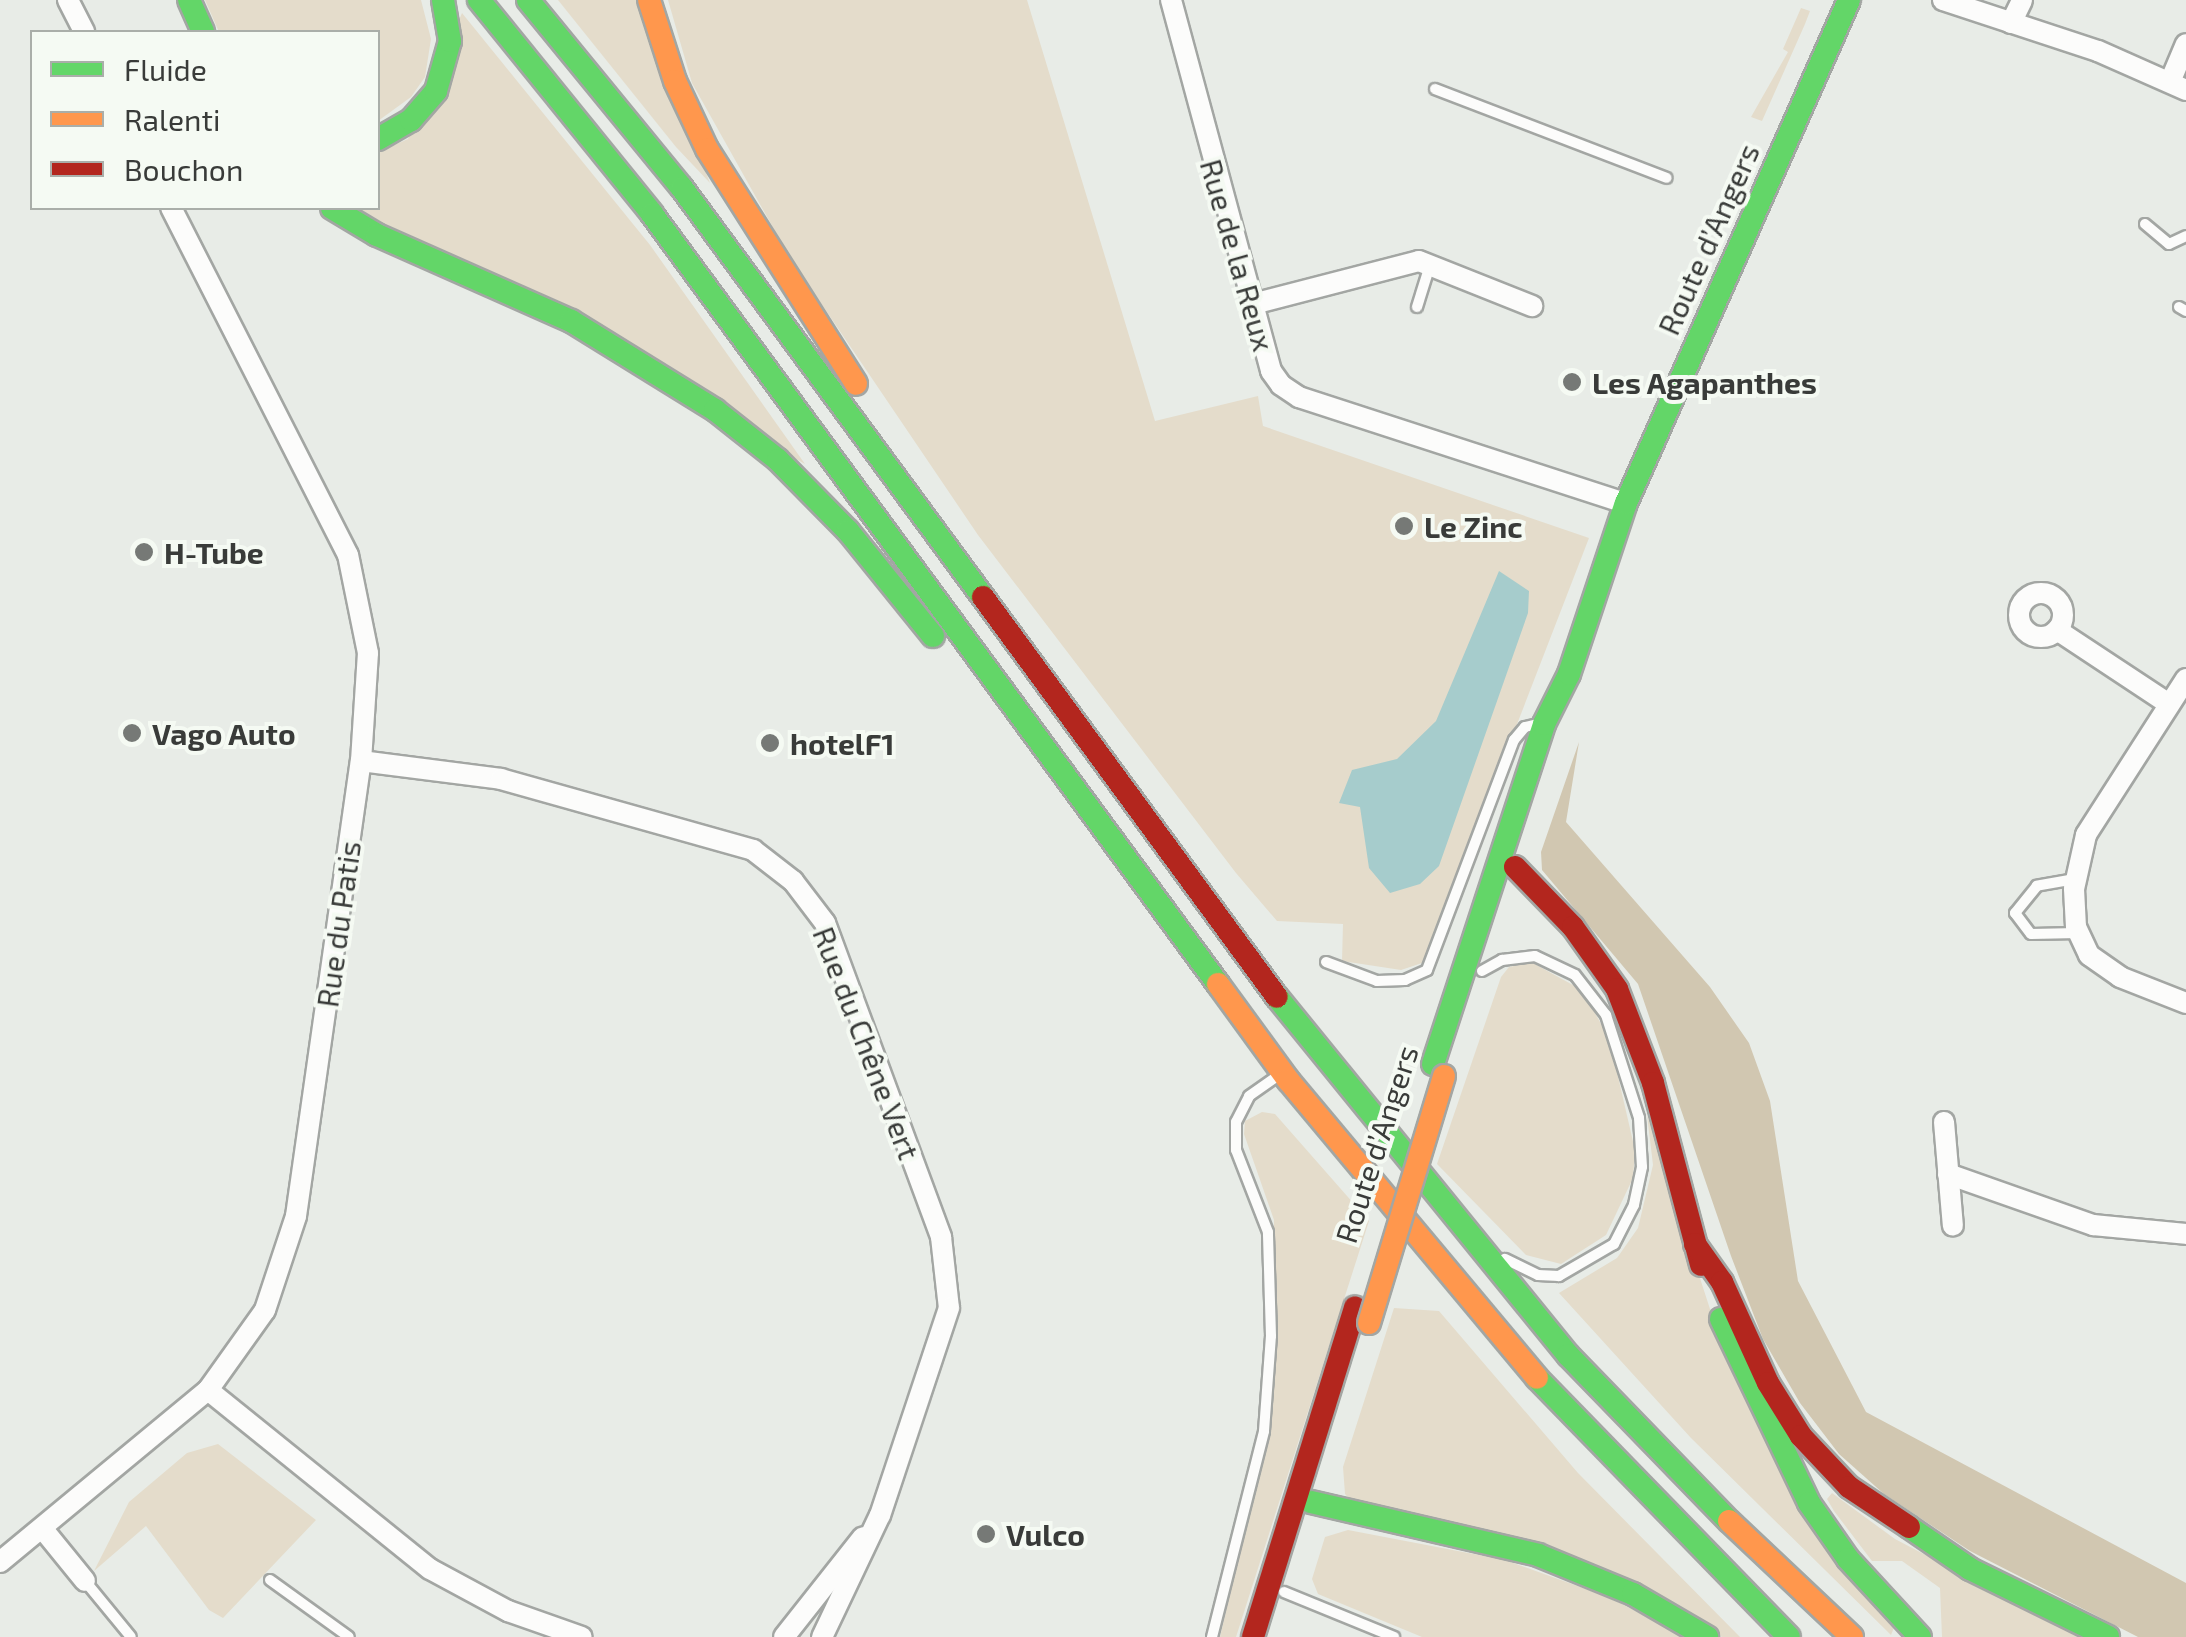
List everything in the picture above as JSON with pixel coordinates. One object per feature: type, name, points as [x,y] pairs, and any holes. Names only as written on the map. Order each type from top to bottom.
[{"type":"main road","points":[[167,0],[179,30]]},
{"type":"main road","points":[[189,0],[202,30]]},
{"type":"main road","points":[[380,138],[411,120],[436,91],[450,41],[443,0]]},
{"type":"main road","points":[[479,0],[652,214],[1282,1072],[1490,1328],[1769,1626],[1789,1637]]},
{"type":"main road","points":[[528,0],[682,188],[1324,1061],[1485,1250],[1568,1355],[1692,1486],[1852,1637]]},
{"type":"main road","points":[[649,0],[675,81],[708,149],[878,418],[905,488]]},
{"type":"main road","name":"Route d’Angers","points":[[1261,1636],[1284,1592],[1362,1315],[1544,724],[1569,674],[1626,503],[1849,0]]},
{"type":"main road","points":[[335,210],[377,235],[571,322],[715,410],[778,460],[848,531],[989,711],[1042,750]]},
{"type":"main road","name":"Route d’Angers","points":[[1439,1070],[1482,971],[1561,726],[1569,674]]},
{"type":"main road","points":[[1515,867],[1573,927],[1618,989],[1653,1084],[1695,1244],[1752,1394],[1809,1503],[1848,1559],[1920,1637]]},
{"type":"main road","points":[[1695,1244],[1722,1282],[1768,1384],[1801,1436],[1849,1487],[1970,1569],[2108,1637]]},
{"type":"main road","name":"Route d’Angers","points":[[1261,1636],[1338,1366],[1362,1315]]},
{"type":"main road","points":[[1338,1366],[1337,1395],[1307,1495],[1311,1502],[1538,1555],[1633,1594],[1706,1637]]},
{"type":"street","points":[[68,0],[83,30]]},
{"type":"street","name":"Rue de la Reux","points":[[1171,0],[1271,372],[1298,397],[1626,503]]},
{"type":"street","points":[[1943,0],[2178,86],[2186,44]]},
{"type":"street","points":[[2011,24],[2022,0]]},
{"type":"street","name":"Rue du Patis","points":[[0,1562],[208,1390],[265,1310],[283,1270],[361,761],[368,653],[348,555],[173,210]]},
{"type":"street","points":[[1253,304],[1408,262],[1430,264],[1532,306]]},
{"type":"street","points":[[2058,630],[2169,704]]},
{"type":"street","points":[[2186,679],[2086,836],[2075,879],[2078,932],[2102,966],[2186,1004]]},
{"type":"street","name":"Rue du Chêne Vert","points":[[361,761],[501,779],[753,850],[792,881],[825,923],[941,1237],[950,1308],[880,1515],[822,1637]]},
{"type":"street","points":[[1944,1122],[1952,1226]]},
{"type":"street","points":[[1948,1174],[2094,1225],[2186,1234]]},
{"type":"street","points":[[208,1390],[430,1569],[551,1632],[582,1637]]},
{"type":"street","points":[[784,1637],[880,1515]]},
{"type":"street","points":[[42,1528],[85,1581]]},
{"type":"lane","points":[[1435,89],[1667,178]]},
{"type":"lane","points":[[2145,224],[2169,244],[2186,236]]},
{"type":"lane","points":[[1417,307],[1430,264]]},
{"type":"lane","points":[[1326,962],[1376,981],[1404,980],[1427,970],[1514,740],[1526,726],[1544,724]]},
{"type":"lane","points":[[2075,879],[2037,886],[2015,913],[2031,934],[2078,932]]},
{"type":"lane","points":[[1482,971],[1502,960],[1535,956],[1575,975],[1590,991],[1628,1072],[1642,1167],[1625,1226],[1614,1244],[1581,1268],[1538,1275],[1485,1250]]},
{"type":"lane","points":[[1212,1637],[1264,1431],[1271,1336],[1268,1232],[1236,1150],[1236,1122],[1249,1096],[1282,1072]]},
{"type":"lane","points":[[270,1580],[349,1637]]},
{"type":"lane","points":[[85,1581],[131,1637]]},
{"type":"lane","points":[[1284,1592],[1394,1637]]},
{"type":"shaded area","points":[[205,0],[421,0],[431,39],[425,77],[411,97],[380,120],[380,30],[218,30]]},
{"type":"shaded area","points":[[558,0],[638,0],[710,183],[676,147]]},
{"type":"shaded area","points":[[668,0],[1027,0],[1155,421],[1258,396],[1263,426],[1589,538],[1425,962],[1401,970],[1342,961],[1343,924],[1277,921],[1236,873],[978,535],[789,256],[692,83]]},
{"type":"shaded area","points":[[1801,8],[1810,11],[1762,121],[1751,117],[1788,52],[1783,49]]},
{"type":"shaded area","points":[[462,13],[650,245],[805,464],[355,210],[380,210],[380,151],[408,139]]},
{"type":"shaded area","points":[[1579,742],[1566,822],[1710,987],[1749,1043],[1770,1101],[1798,1281],[1866,1412],[2186,1583],[2186,1637],[2138,1637],[1970,1551],[1884,1494],[1839,1454],[1800,1403],[1763,1339],[1638,984],[1542,870],[1541,852]]},
{"type":"shaded area","points":[[1531,962],[1582,990],[1609,1038],[1635,1150],[1633,1178],[1606,1235],[1561,1264],[1526,1255],[1437,1164],[1501,977],[1509,967]]},
{"type":"shaded area","points":[[1262,1112],[1275,1114],[1369,1221],[1236,1637],[1220,1637],[1273,1409],[1274,1220],[1244,1134],[1245,1121]]},
{"type":"shaded area","points":[[1647,1115],[1722,1346],[1895,1625],[1891,1635],[1691,1438],[1559,1293],[1617,1258],[1638,1228],[1653,1165]]},
{"type":"shaded area","points":[[1394,1308],[1439,1311],[1578,1473],[1740,1637],[1722,1637],[1700,1622],[1352,1502],[1345,1494],[1343,1467]]},
{"type":"shaded area","points":[[218,1444],[316,1520],[223,1618],[209,1610],[146,1526],[94,1571],[129,1502],[187,1453]]},
{"type":"shaded area","points":[[1832,1493],[1895,1539],[2082,1637],[1942,1637],[1940,1588],[1902,1561],[1872,1561],[1834,1511],[1827,1499]]},
{"type":"shaded area","points":[[1348,1530],[1505,1560],[1611,1598],[1684,1637],[1422,1637],[1318,1594],[1312,1579],[1325,1537]]},
{"type":"water","points":[[1499,571],[1529,591],[1528,613],[1439,866],[1420,884],[1390,893],[1369,868],[1360,807],[1339,803],[1352,770],[1397,759],[1436,721]]},
{"type":"traffic: fast","points":[[189,0],[202,30]]},
{"type":"traffic: fast","points":[[380,138],[411,120],[436,91],[450,41],[443,0]]},
{"type":"traffic: fast","points":[[479,0],[652,214],[1218,984]]},
{"type":"traffic: fast","points":[[528,0],[682,188],[983,597]]},
{"type":"traffic: fast","points":[[1433,1064],[1544,724],[1569,674],[1626,503],[1849,0]]},
{"type":"traffic: fast","points":[[335,210],[377,235],[571,321],[715,410],[778,460],[848,531],[933,636]]},
{"type":"traffic: fast","points":[[1277,997],[1568,1355],[1729,1521]]},
{"type":"traffic: fast","points":[[1721,1319],[1809,1503],[1848,1559],[1920,1637]]},
{"type":"traffic: fast","points":[[1537,1378],[1789,1637]]},
{"type":"traffic: fast","points":[[1311,1502],[1538,1555],[1633,1594],[1707,1637]]},
{"type":"traffic: fast","points":[[1909,1527],[1970,1569],[2108,1637]]},
{"type":"traffic: slow","points":[[649,0],[675,81],[707,149],[856,384]]},
{"type":"traffic: slow","points":[[1218,984],[1288,1080],[1537,1378]]},
{"type":"traffic: slow","points":[[1369,1323],[1444,1076]]},
{"type":"traffic: slow","points":[[1729,1521],[1852,1637]]},
{"type":"traffic: jam","points":[[983,597],[1277,997]]},
{"type":"traffic: jam","points":[[1515,867],[1573,927],[1617,989],[1653,1083],[1701,1265]]},
{"type":"traffic: jam","points":[[1695,1244],[1722,1282],[1768,1383],[1801,1436],[1849,1487],[1909,1527]]},
{"type":"traffic: jam","points":[[1253,1637],[1355,1307]]},
{"type":"place","name":"Les Agapanthes","points":[[1572,382]]},
{"type":"place","name":"Le Zinc","points":[[1404,526]]},
{"type":"place","name":"H-Tube","points":[[144,552]]},
{"type":"place","name":"Vago Auto","points":[[132,733]]},
{"type":"place","name":"hotelF1","points":[[770,743]]},
{"type":"place","name":"Vulco","points":[[986,1534]]}]
